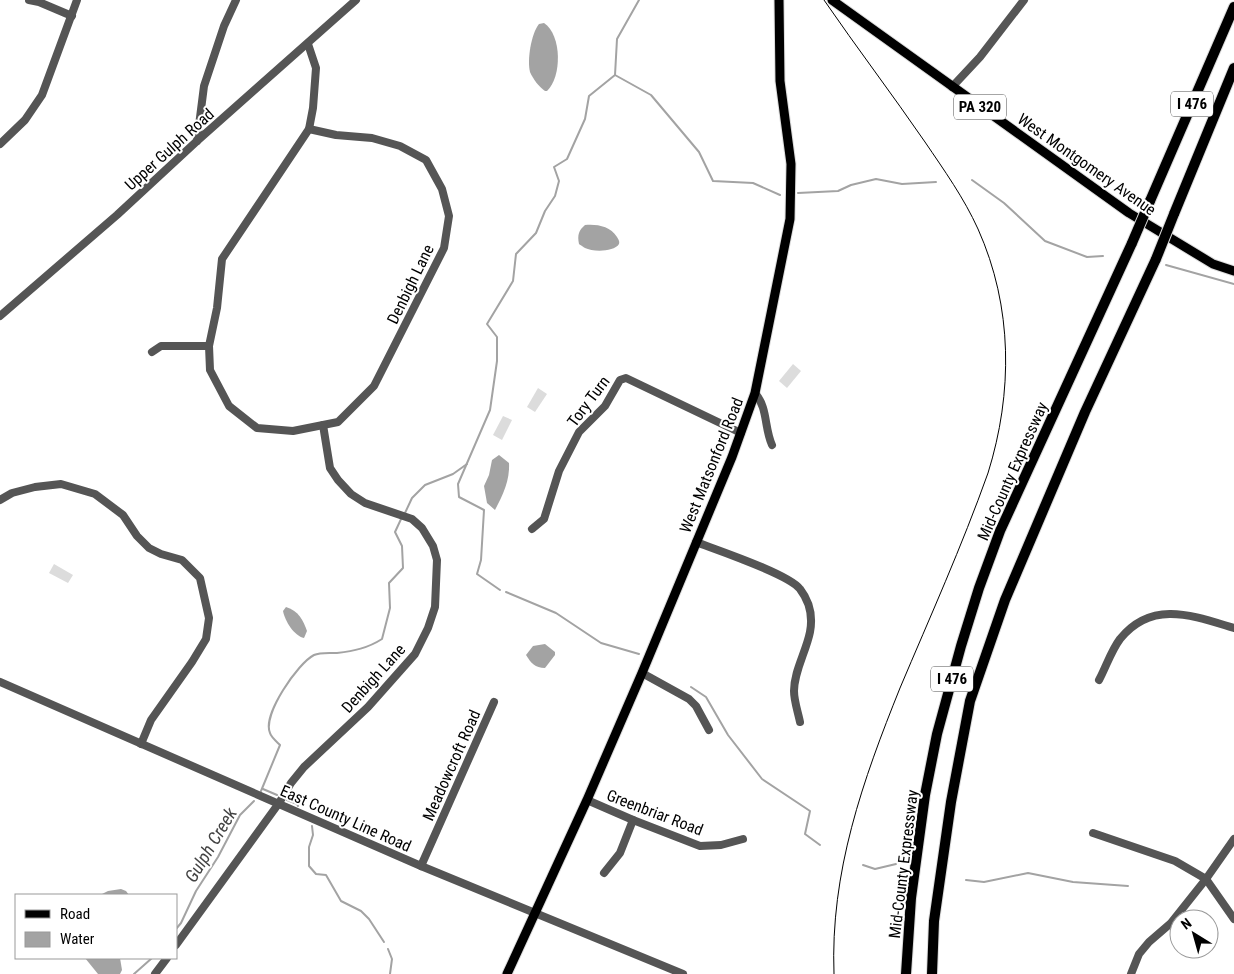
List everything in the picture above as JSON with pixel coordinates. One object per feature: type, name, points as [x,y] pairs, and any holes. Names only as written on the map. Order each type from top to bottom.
[{"type":"highway","name":"Mid-County Expressway","points":[[906,974],[916,855],[931,763],[978,588],[1000,531],[1132,243],[1234,7]]},
{"type":"highway","name":"I 476","points":[[932,974],[934,921],[951,802],[970,701],[1005,600],[1084,412],[1156,259],[1234,68]]},
{"type":"main road","name":"West Matsonford Road","points":[[507,974],[587,800],[642,673],[741,433],[755,393],[790,219],[792,171],[780,81],[779,0]]},
{"type":"main road","name":"West Montgomery Avenue","points":[[832,0],[1129,213],[1213,264],[1234,271]]},
{"type":"street","points":[[29,0],[39,2],[72,16]]},
{"type":"street","points":[[0,144],[25,120],[42,95],[77,0]]},
{"type":"street","points":[[197,141],[204,86],[224,26],[236,0]]},
{"type":"street","name":"Upper Gulph Road","points":[[0,316],[117,215],[197,141],[356,0]]},
{"type":"street","points":[[952,86],[980,57],[1022,3],[1012,0]]},
{"type":"street","name":"Denbigh Lane","points":[[308,44],[316,68],[313,108],[308,128],[222,259],[209,346],[210,370],[229,406],[257,428],[293,432],[338,422],[374,386],[444,248],[449,216],[442,189],[426,160],[400,146],[372,138],[336,135],[308,128]]},
{"type":"street","points":[[152,352],[161,346],[209,346]]},
{"type":"street","name":"Tory Turn","points":[[532,529],[544,518],[560,472],[579,432],[605,406],[620,380],[626,378],[741,433]]},
{"type":"street","points":[[755,393],[765,409],[766,428],[772,445]]},
{"type":"street","name":"Denbigh Lane","points":[[178,942],[304,767],[368,707],[415,654],[428,628],[435,607],[437,560],[434,546],[422,528],[412,519],[365,503],[351,494],[338,480],[330,468],[323,425]]},
{"type":"street","points":[[0,500],[12,493],[35,487],[61,484],[95,494],[123,515],[137,536],[149,548],[161,554],[182,560],[200,578],[209,618],[206,638],[192,662],[151,720],[141,744]]},
{"type":"street","points":[[696,542],[785,577],[800,587],[807,599],[812,612],[810,632],[796,678],[794,692],[800,722]]},
{"type":"street","points":[[1100,680],[1120,640],[1129,630],[1142,621],[1157,615],[1182,613],[1234,628]]},
{"type":"street","points":[[642,673],[684,694],[696,706],[709,730]]},
{"type":"street","name":"East County Line Road","points":[[0,682],[421,866],[683,974]]},
{"type":"street","name":"Meadowcroft Road","points":[[421,866],[494,702]]},
{"type":"street","name":"Greenbriar Road","points":[[587,800],[700,846],[722,844],[743,839]]},
{"type":"street","points":[[604,873],[620,853],[633,820]]},
{"type":"street","points":[[1093,833],[1175,861],[1206,879],[1234,919]]},
{"type":"street","points":[[1131,974],[1139,954],[1149,942],[1171,923],[1206,879],[1234,839]]},
{"type":"street","points":[[155,974],[166,959]]},
{"type":"shaded area","points":[[793,364],[801,371],[787,388],[779,381]]},
{"type":"shaded area","points":[[538,388],[547,394],[535,412],[527,407]]},
{"type":"shaded area","points":[[503,416],[512,420],[502,440],[493,435]]},
{"type":"shaded area","points":[[54,564],[73,575],[68,583],[49,573]]},
{"type":"water","points":[[544,23],[554,37],[558,56],[555,76],[552,85],[547,91],[536,83],[529,67],[530,47],[536,28],[539,24]]},
{"type":"water","points":[[585,225],[599,225],[611,230],[617,237],[619,244],[613,249],[593,250],[585,248],[579,244],[578,235]]},
{"type":"water","points":[[499,455],[509,463],[509,469],[501,499],[495,510],[487,503],[484,486],[489,475],[492,460]]},
{"type":"water","points":[[286,607],[297,613],[302,620],[307,631],[304,638],[293,631],[288,623],[283,611]]},
{"type":"water","points":[[545,644],[555,652],[555,655],[545,668],[542,668],[534,664],[526,655],[533,646]]},
{"type":"water","points":[[121,889],[128,894],[102,894]]},
{"type":"water","points":[[86,959],[120,959],[122,970],[120,974],[98,974]]},
{"type":"waterway","name":"Gulph Creek","points":[[500,590],[477,574],[481,560],[484,510],[459,497],[458,484],[490,410],[497,361],[497,337],[487,324],[513,281],[516,254],[536,233],[545,211],[555,196],[559,181],[554,167],[567,159],[585,119],[589,96],[615,75],[617,39],[639,0]]},
{"type":"waterway","points":[[615,75],[651,95],[699,152],[713,181],[753,183],[780,195]]},
{"type":"waterway","points":[[798,193],[838,191],[851,185],[876,179],[902,184],[936,182]]},
{"type":"waterway","points":[[972,180],[1004,203],[1045,241],[1087,257],[1103,256]]},
{"type":"waterway","points":[[1166,265],[1234,284]]},
{"type":"waterway","name":"Gulph Creek","points":[[405,513],[412,498],[425,485],[453,474],[467,464]]},
{"type":"waterway","name":"Gulph Creek","points":[[261,791],[280,745],[270,733],[271,714],[291,678],[314,655],[355,650],[382,639],[390,608],[389,583],[403,568],[402,546],[395,532],[402,517]]},
{"type":"waterway","points":[[506,592],[556,613],[601,643],[639,654]]},
{"type":"waterway","points":[[691,687],[706,697],[728,735],[762,779],[810,811],[805,834],[820,845]]},
{"type":"waterway","points":[[263,789],[277,795]]},
{"type":"waterway","points":[[287,800],[298,806]]},
{"type":"waterway","name":"Gulph Creek","points":[[178,927],[196,891],[218,857],[240,815],[254,801]]},
{"type":"waterway","points":[[312,826],[313,835],[309,847],[309,866],[316,874],[326,875],[341,901],[361,911],[369,919],[384,942]]},
{"type":"waterway","points":[[863,865],[875,869],[896,864]]},
{"type":"waterway","points":[[966,880],[984,882],[1028,873],[1073,882],[1128,886]]},
{"type":"waterway","points":[[388,949],[392,959],[390,974]]},
{"type":"waterway","name":"Gulph Creek","points":[[134,974],[151,959]]},
{"type":"tram line","points":[[824,0],[925,142],[953,184],[978,229],[990,259],[998,289],[1003,319],[1005,350],[1002,412],[988,473],[957,554],[886,723],[852,827],[837,899],[834,936],[834,974]]}]
